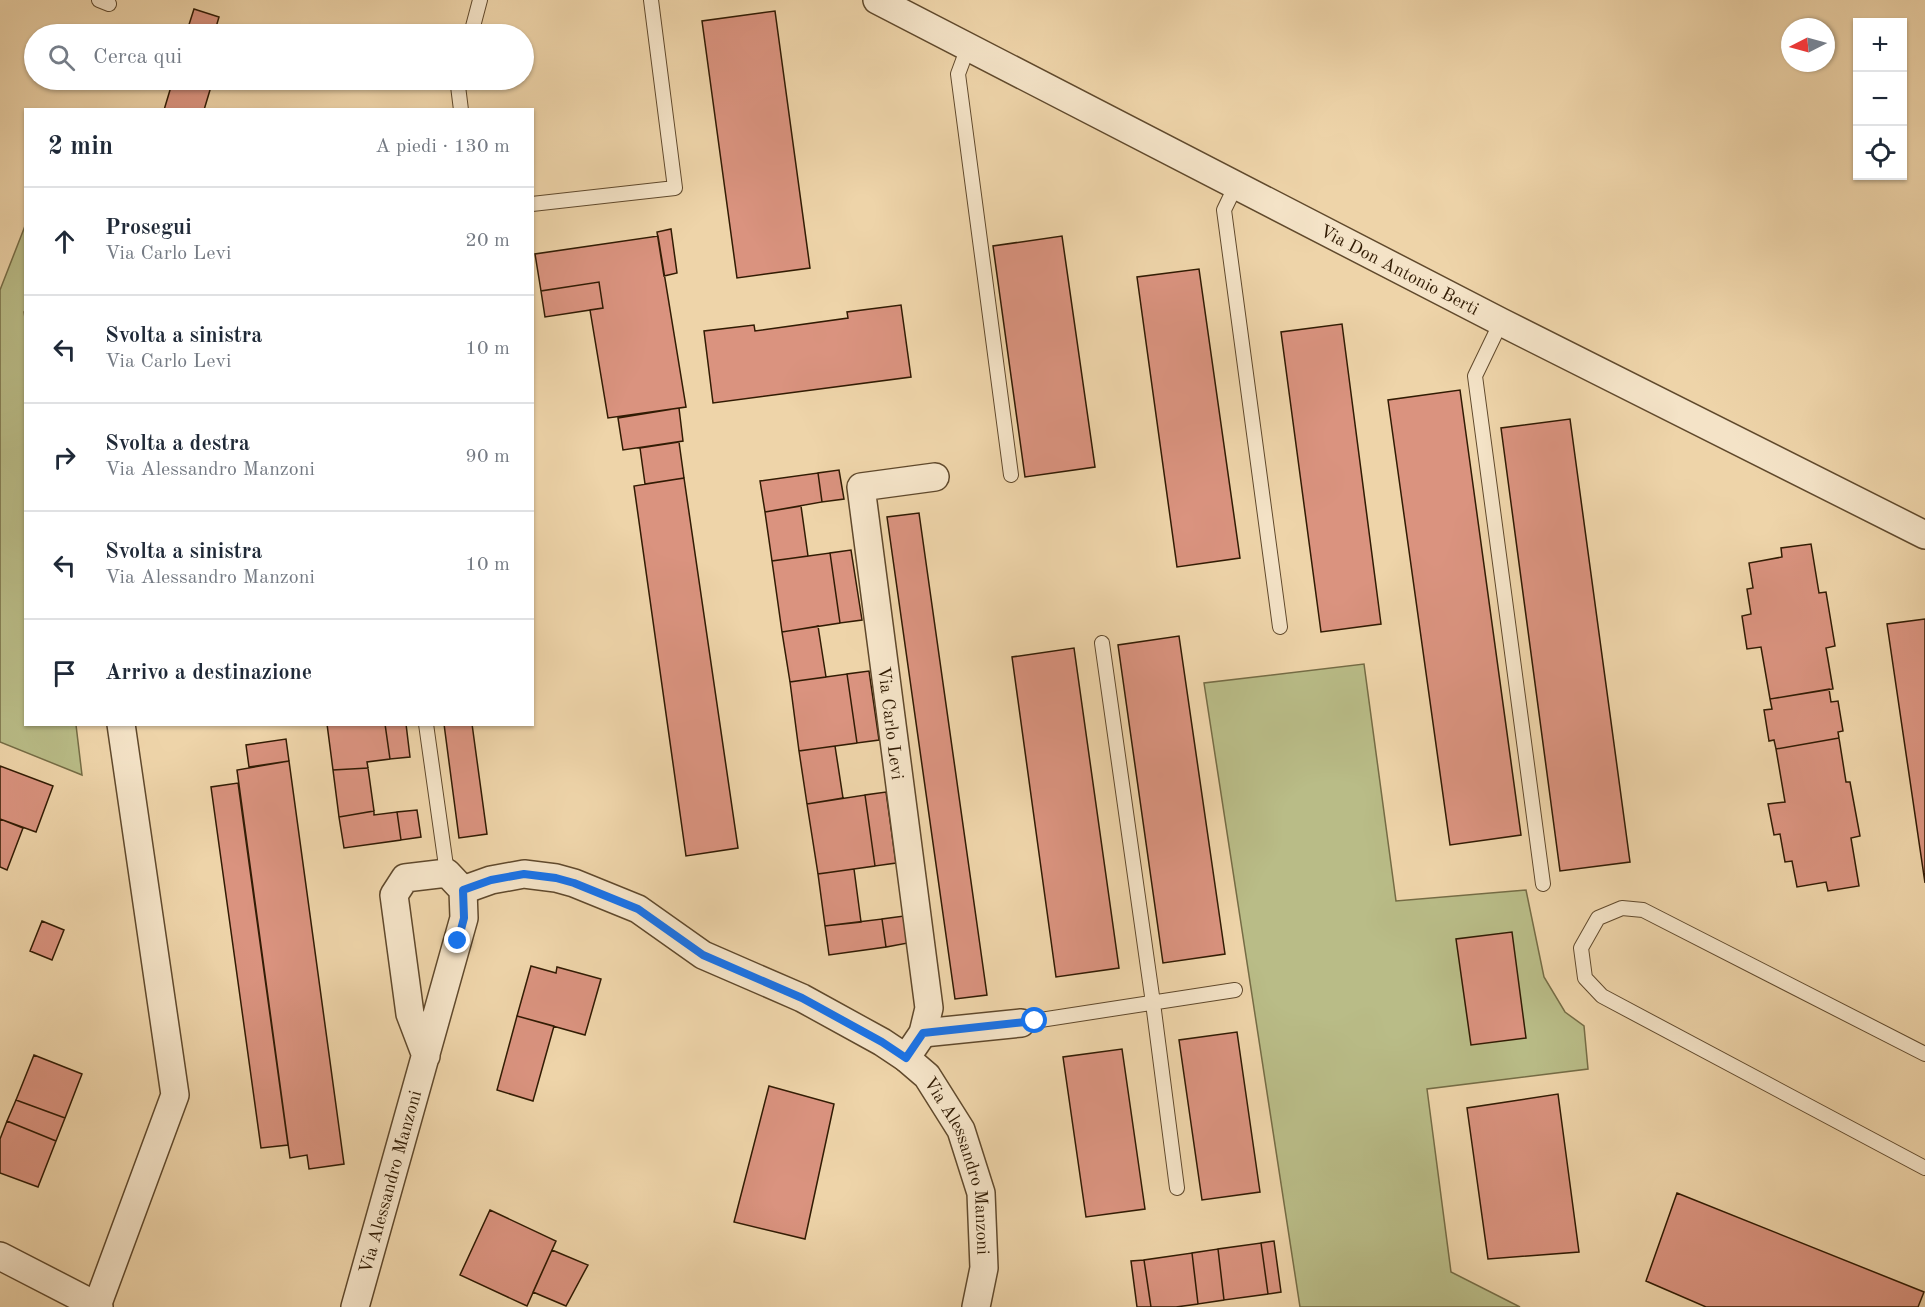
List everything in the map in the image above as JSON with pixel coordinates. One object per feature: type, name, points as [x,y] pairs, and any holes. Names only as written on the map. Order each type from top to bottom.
[{"type":"street","name":"Via Don Antonio Berti","points":[[877,0],[1501,322],[1925,535]]},
{"type":"street","name":"Via Carlo Levi","points":[[906,1058],[923,1033],[929,1008],[861,487],[935,477]]},
{"type":"street","points":[[0,1256],[98,1306],[174,1095],[121,726]]},
{"type":"street","name":"Via Alessandro Manzoni","points":[[426,1056],[410,1014],[394,895],[405,878],[455,882],[491,880],[524,874],[556,878],[638,909],[703,955],[802,998],[882,1042],[927,1076],[961,1130],[981,1193],[984,1268],[976,1307]]},
{"type":"street","name":"Via Alessandro Manzoni","points":[[355,1307],[464,918],[455,882]]},
{"type":"street","points":[[923,1033],[1021,1023]]},
{"type":"lane","points":[[474,24],[480,0]]},
{"type":"lane","points":[[534,204],[675,188],[651,0]]},
{"type":"lane","points":[[968,47],[958,74],[1011,475]]},
{"type":"lane","points":[[458,90],[461,108]]},
{"type":"lane","points":[[1236,185],[1224,210],[1280,627]]},
{"type":"lane","points":[[1501,322],[1475,376],[1544,884]]},
{"type":"lane","points":[[1102,643],[1153,1003],[1176,1188]]},
{"type":"lane","points":[[426,726],[455,882]]},
{"type":"lane","points":[[1925,1054],[1642,910],[1622,908],[1598,918],[1581,948],[1585,978],[1602,996],[1925,1168]]},
{"type":"lane","points":[[1021,1023],[1235,990]]},
{"type":"green space","points":[[24,229],[24,726],[76,726],[82,775],[0,742],[0,290]]},
{"type":"green space","points":[[1364,664],[1396,901],[1526,890],[1544,977],[1565,1012],[1584,1026],[1588,1069],[1427,1089],[1451,1272],[1520,1307],[1300,1307],[1204,683]]},
{"type":"building","points":[[194,9],[219,17],[217,24],[189,24]]},
{"type":"building","points":[[775,11],[810,268],[737,278],[702,21]]},
{"type":"building","points":[[170,90],[210,90],[205,108],[165,108]]},
{"type":"building","points":[[671,229],[677,273],[664,276],[657,232]]},
{"type":"building","points":[[658,236],[686,407],[608,418],[590,310],[603,308],[599,282],[541,291],[535,254]]},
{"type":"building","points":[[1062,236],[1095,467],[1025,477],[993,246]]},
{"type":"building","points":[[1199,269],[1240,558],[1177,567],[1137,277]]},
{"type":"building","points":[[599,282],[603,308],[545,317],[541,291]]},
{"type":"building","points":[[901,305],[911,377],[713,403],[704,331],[754,325],[755,331],[848,318],[847,312]]},
{"type":"building","points":[[1342,324],[1381,624],[1321,632],[1281,332]]},
{"type":"building","points":[[1460,390],[1521,835],[1450,845],[1388,400]]},
{"type":"building","points":[[679,408],[683,441],[623,450],[618,418]]},
{"type":"building","points":[[1570,419],[1630,862],[1560,871],[1501,428]]},
{"type":"building","points":[[679,442],[684,478],[645,484],[640,448]]},
{"type":"building","points":[[839,470],[844,499],[822,502],[818,473]]},
{"type":"building","points":[[818,473],[822,502],[765,512],[760,481]]},
{"type":"building","points":[[684,478],[738,848],[686,856],[634,486]]},
{"type":"building","points":[[801,506],[808,556],[772,561],[765,512]]},
{"type":"building","points":[[919,513],[987,995],[955,999],[887,517]]},
{"type":"building","points":[[1811,544],[1819,593],[1826,592],[1835,646],[1826,648],[1833,689],[1770,699],[1761,647],[1747,649],[1742,616],[1751,614],[1747,589],[1753,588],[1749,563],[1782,557],[1781,548]]},
{"type":"building","points":[[851,550],[862,620],[840,623],[830,553]]},
{"type":"building","points":[[830,553],[840,623],[782,632],[772,561]]},
{"type":"building","points":[[1925,619],[1925,883],[1887,624]]},
{"type":"building","points":[[818,626],[826,677],[790,682],[782,632]]},
{"type":"building","points":[[1179,636],[1225,954],[1163,963],[1118,645]]},
{"type":"building","points":[[1074,648],[1119,968],[1056,977],[1012,657]]},
{"type":"building","points":[[869,671],[879,740],[857,743],[847,674]]},
{"type":"building","points":[[847,674],[857,743],[799,751],[790,682]]},
{"type":"building","points":[[1829,689],[1831,702],[1838,701],[1843,731],[1838,732],[1839,738],[1776,749],[1774,740],[1769,741],[1764,710],[1772,709],[1770,699]]},
{"type":"building","points":[[327,726],[385,726],[390,759],[367,762],[368,768],[333,770]]},
{"type":"building","points":[[385,726],[406,726],[410,757],[390,759]]},
{"type":"building","points":[[444,726],[472,726],[487,834],[459,838]]},
{"type":"building","points":[[1839,738],[1846,782],[1850,782],[1860,836],[1851,838],[1859,886],[1828,891],[1826,882],[1797,887],[1792,861],[1785,862],[1780,834],[1774,835],[1768,804],[1785,802],[1776,749]]},
{"type":"building","points":[[286,739],[289,761],[249,767],[246,745]]},
{"type":"building","points":[[835,746],[843,798],[807,804],[799,751]]},
{"type":"building","points":[[289,761],[344,1164],[309,1169],[307,1155],[290,1158],[237,770]]},
{"type":"building","points":[[0,766],[53,786],[36,832],[0,819]]},
{"type":"building","points":[[368,768],[374,811],[339,817],[333,770]]},
{"type":"building","points":[[238,783],[288,1145],[261,1148],[211,787]]},
{"type":"building","points":[[886,792],[896,863],[875,866],[865,795]]},
{"type":"building","points":[[865,795],[875,866],[818,874],[807,804]]},
{"type":"building","points":[[417,810],[421,837],[401,840],[397,812]]},
{"type":"building","points":[[374,811],[374,815],[397,812],[401,840],[344,848],[339,817]]},
{"type":"building","points":[[0,819],[23,828],[7,870],[0,867]]},
{"type":"building","points":[[854,869],[861,922],[825,926],[818,874]]},
{"type":"building","points":[[904,916],[908,943],[886,947],[882,919]]},
{"type":"building","points":[[882,919],[886,947],[829,955],[825,926]]},
{"type":"building","points":[[42,921],[64,930],[52,960],[30,951]]},
{"type":"building","points":[[1512,932],[1526,1038],[1471,1045],[1456,939]]},
{"type":"building","points":[[531,966],[556,973],[557,967],[601,979],[585,1035],[517,1016]]},
{"type":"building","points":[[517,1016],[554,1026],[533,1101],[497,1090]]},
{"type":"building","points":[[1237,1032],[1260,1192],[1202,1200],[1179,1040]]},
{"type":"building","points":[[1122,1049],[1145,1209],[1086,1217],[1063,1057]]},
{"type":"building","points":[[34,1055],[82,1074],[65,1118],[16,1100]]},
{"type":"building","points":[[769,1086],[834,1104],[805,1239],[734,1222]]},
{"type":"building","points":[[1558,1094],[1579,1252],[1488,1259],[1467,1108]]},
{"type":"building","points":[[16,1100],[65,1118],[56,1141],[7,1121]]},
{"type":"building","points":[[7,1121],[56,1141],[38,1187],[0,1173],[0,1139]]},
{"type":"building","points":[[1677,1193],[1924,1292],[1918,1307],[1706,1307],[1646,1281]]},
{"type":"building","points":[[490,1210],[556,1241],[527,1306],[460,1275]]},
{"type":"building","points":[[1274,1241],[1281,1292],[1268,1294],[1261,1243]]},
{"type":"building","points":[[1261,1243],[1268,1294],[1224,1300],[1218,1249]]},
{"type":"building","points":[[1218,1249],[1224,1300],[1198,1304],[1192,1253]]},
{"type":"building","points":[[552,1250],[588,1265],[566,1306],[533,1292]]},
{"type":"building","points":[[1192,1253],[1198,1304],[1151,1307],[1144,1260]]},
{"type":"building","points":[[1144,1260],[1151,1307],[1137,1307],[1131,1261]]},
{"type":"route","points":[[458,941],[464,918],[463,890],[491,880],[524,874],[556,878],[638,909],[703,955],[802,998],[882,1042],[906,1058],[923,1033],[1035,1021]]}]
